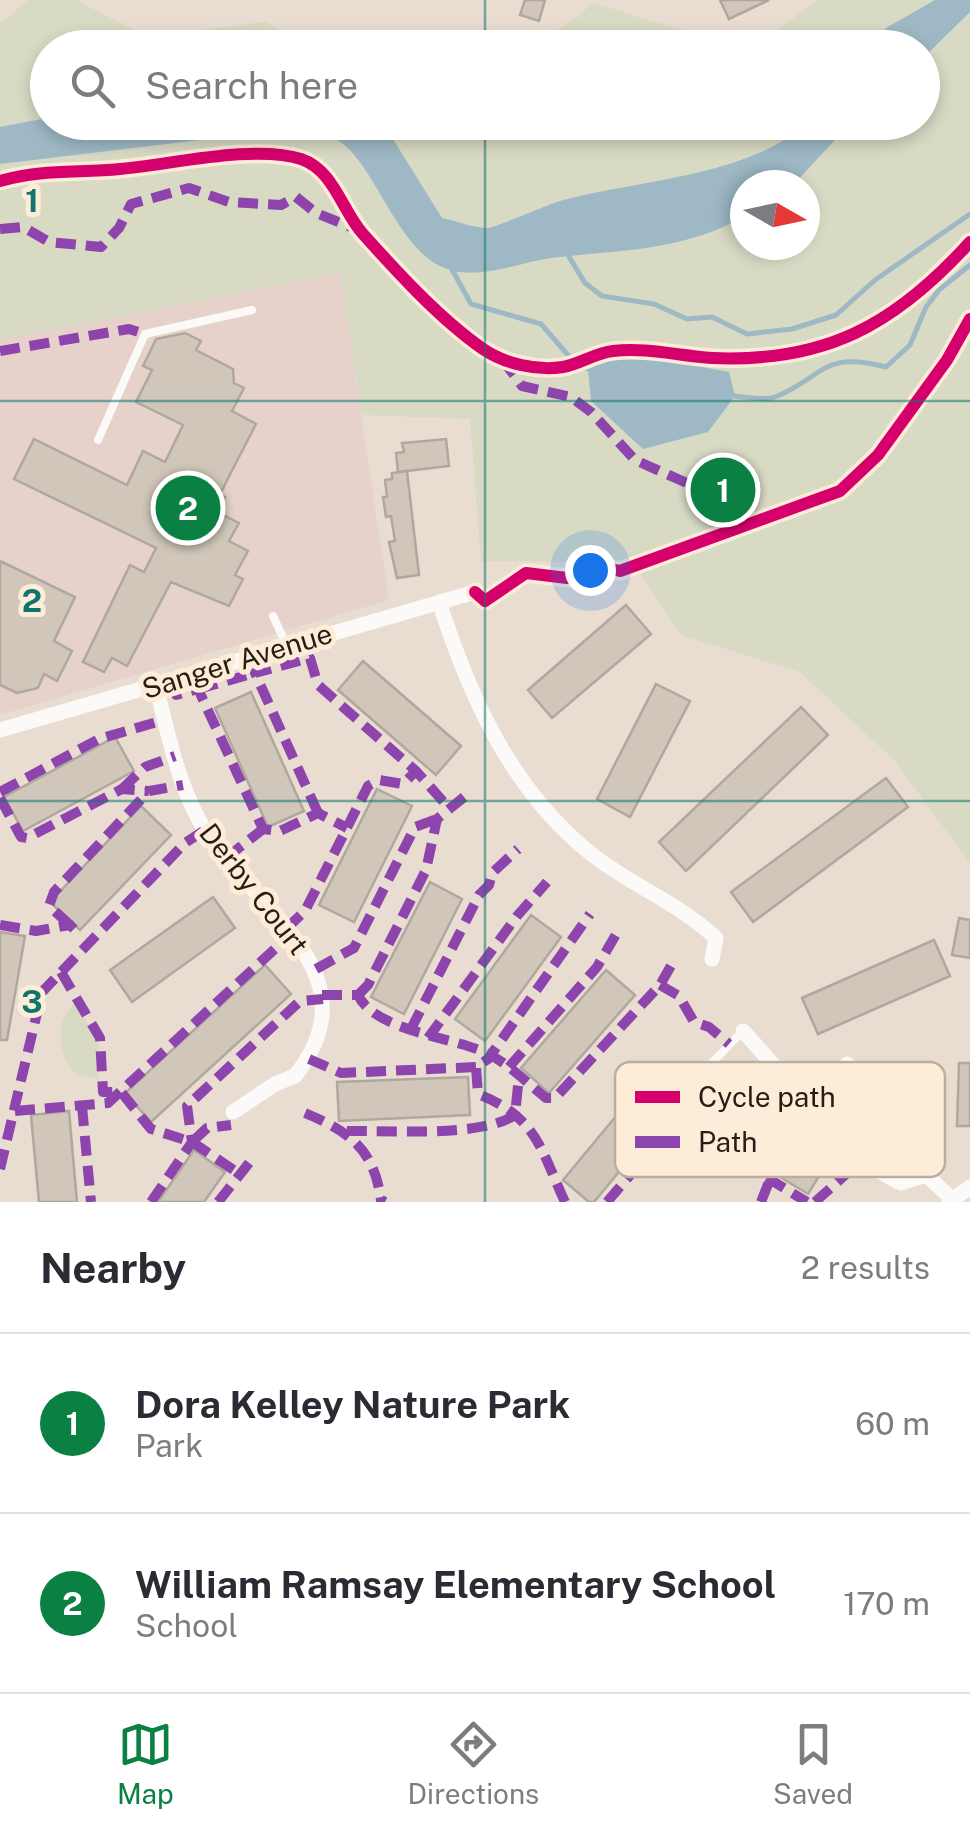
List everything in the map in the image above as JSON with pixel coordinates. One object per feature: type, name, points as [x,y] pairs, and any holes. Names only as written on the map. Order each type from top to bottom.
[{"type":"street","name":"Sanger Avenue","points":[[0,730],[474,592]]},
{"type":"street","points":[[439,602],[483,720],[524,780],[592,854],[696,919],[716,938],[712,959]]},
{"type":"street","name":"Derby Court","points":[[156,686],[187,798],[208,836],[302,945],[316,969],[324,999],[321,1030],[295,1076],[274,1084],[233,1112]]},
{"type":"street","points":[[743,1031],[772,1062]]},
{"type":"street","points":[[887,1177],[901,1183],[920,1177]]},
{"type":"street","points":[[928,1177],[950,1200],[970,1187]]},
{"type":"lane","points":[[98,440],[145,334],[252,310]]},
{"type":"lane","points":[[273,616],[287,646]]},
{"type":"lane","points":[[713,1062],[743,1031]]},
{"type":"shaded area","points":[[340,273],[389,600],[0,715],[0,338]]},
{"type":"green space","points":[[28,0],[76,0],[134,30],[30,30],[30,140],[940,140],[940,30],[777,30],[818,0],[970,0],[970,863],[894,760],[800,672],[681,635],[633,563],[481,561],[470,419],[362,415],[340,273],[0,340],[0,24]]},
{"type":"green space","points":[[594,3],[681,30],[559,30]]},
{"type":"green space","points":[[265,22],[280,30],[202,30]]},
{"type":"green space","points":[[75,1003],[98,1040],[99,1079],[76,1075],[62,1049],[61,1028]]},
{"type":"water","points":[[935,0],[970,0],[970,12],[940,41],[940,30],[886,28]]},
{"type":"water","points":[[30,121],[30,140],[200,140],[0,164],[0,127]]},
{"type":"water","points":[[337,140],[394,140],[442,218],[488,228],[560,201],[723,166],[784,140],[835,140],[807,170],[730,170],[730,224],[700,236],[654,247],[559,257],[473,273],[440,266],[425,256],[403,231],[369,175]]},
{"type":"water","points":[[612,359],[661,359],[729,372],[735,396],[708,432],[643,449],[591,401],[588,369]]},
{"type":"building","points":[[525,0],[545,0],[539,21],[520,15]]},
{"type":"building","points":[[720,0],[769,0],[729,19]]},
{"type":"building","points":[[185,333],[201,341],[196,350],[233,369],[234,383],[244,388],[232,411],[256,424],[220,494],[225,497],[217,512],[239,523],[229,541],[248,551],[235,575],[243,579],[229,606],[171,582],[127,666],[112,658],[104,672],[83,662],[130,565],[144,572],[156,548],[14,479],[34,439],[127,485],[143,451],[165,462],[183,425],[136,402],[152,370],[143,366],[156,339]]},
{"type":"building","points":[[446,439],[449,466],[398,472],[396,453],[404,452],[402,443]]},
{"type":"building","points":[[407,471],[419,575],[397,578],[389,542],[395,541],[391,516],[386,517],[383,497],[387,497],[385,480],[392,479],[392,473]]},
{"type":"building","points":[[0,561],[75,597],[54,641],[72,651],[57,681],[44,674],[38,688],[17,693],[0,685]]},
{"type":"building","points":[[626,605],[651,634],[552,718],[528,690]]},
{"type":"building","points":[[363,661],[461,746],[436,775],[338,690]]},
{"type":"building","points":[[656,684],[690,701],[630,817],[597,799]]},
{"type":"building","points":[[251,692],[304,811],[268,827],[215,708]]},
{"type":"building","points":[[801,707],[828,735],[686,871],[659,842]]},
{"type":"building","points":[[115,737],[134,771],[23,831],[4,797]]},
{"type":"building","points":[[886,778],[908,807],[753,922],[731,892]]},
{"type":"building","points":[[377,789],[412,806],[354,922],[319,905]]},
{"type":"building","points":[[141,806],[171,835],[80,930],[50,902]]},
{"type":"building","points":[[430,882],[462,899],[404,1014],[371,997]]},
{"type":"building","points":[[213,897],[235,928],[132,1002],[110,970]]},
{"type":"building","points":[[531,915],[561,937],[485,1041],[455,1019]]},
{"type":"building","points":[[959,918],[970,920],[970,958],[952,955]]},
{"type":"building","points":[[0,932],[25,936],[7,1040],[0,1040]]},
{"type":"building","points":[[934,940],[950,976],[818,1034],[802,998]]},
{"type":"building","points":[[265,965],[291,994],[151,1122],[125,1093]]},
{"type":"building","points":[[606,970],[635,995],[549,1093],[521,1068]]},
{"type":"building","points":[[959,1063],[970,1063],[970,1126],[957,1126]]},
{"type":"building","points":[[468,1077],[470,1115],[339,1121],[337,1082]]},
{"type":"building","points":[[69,1111],[77,1202],[39,1202],[31,1115]]},
{"type":"building","points":[[615,1117],[615,1177],[594,1202],[563,1180]]},
{"type":"building","points":[[194,1150],[225,1172],[204,1202],[158,1202]]},
{"type":"building","points":[[780,1177],[818,1177],[808,1194]]},
{"type":"waterway","points":[[568,255],[585,283],[602,296],[654,304],[687,319],[712,317],[747,334],[792,329],[836,315],[875,280],[970,214]]},
{"type":"waterway","points":[[448,262],[471,304],[541,324],[575,363],[588,369]]},
{"type":"waterway","points":[[735,396],[775,397],[835,364],[886,367],[910,345],[926,307],[939,290],[970,265]]},
{"type":"marked path","points":[[0,229],[23,227],[49,242],[101,247],[119,228],[131,204],[189,188],[229,202],[281,205],[296,197],[316,213],[356,229]]},
{"type":"marked path","points":[[0,351],[129,329],[145,334]]},
{"type":"marked path","points":[[502,359],[522,386],[571,397],[591,412],[635,460],[716,496]]},
{"type":"marked path","points":[[318,813],[255,673],[310,658],[318,685],[416,771],[449,808]]},
{"type":"marked path","points":[[198,689],[255,673]]},
{"type":"marked path","points":[[172,681],[176,695],[198,689],[263,829],[280,831],[318,813],[347,828]]},
{"type":"marked path","points":[[0,792],[99,739],[164,720]]},
{"type":"marked path","points":[[122,789],[145,767],[175,756]]},
{"type":"marked path","points":[[286,929],[305,911],[368,786],[379,780],[403,784],[416,771]]},
{"type":"marked path","points":[[70,925],[49,906],[54,892],[149,791],[183,785]]},
{"type":"marked path","points":[[0,798],[21,837],[27,838],[122,789],[149,791]]},
{"type":"marked path","points":[[358,995],[368,985],[426,870],[437,819],[469,793]]},
{"type":"marked path","points":[[316,969],[354,948],[415,827],[437,819]]},
{"type":"marked path","points":[[226,858],[263,829]]},
{"type":"marked path","points":[[0,1169],[42,992],[185,843],[205,830]]},
{"type":"marked path","points":[[411,1029],[492,873],[518,849]]},
{"type":"marked path","points":[[428,1038],[517,916],[547,882]]},
{"type":"marked path","points":[[565,1202],[535,1137],[513,1113],[478,1094],[476,1067],[488,1059],[590,914]]},
{"type":"marked path","points":[[0,925],[36,931],[70,925],[74,929]]},
{"type":"marked path","points":[[509,1067],[597,967],[618,931]]},
{"type":"marked path","points":[[15,1111],[108,1103],[291,934]]},
{"type":"marked path","points":[[322,995],[358,995],[380,1017],[484,1052],[546,1098],[555,1098],[660,985],[672,964]]},
{"type":"marked path","points":[[61,972],[100,1038],[103,1092],[121,1092],[151,1129],[192,1142],[207,1128],[231,1125]]},
{"type":"marked path","points":[[660,985],[679,996],[694,1022],[709,1027],[729,1044]]},
{"type":"marked path","points":[[151,1202],[192,1142],[187,1106],[300,1001],[323,999]]},
{"type":"marked path","points":[[309,1059],[341,1073],[476,1067]]},
{"type":"marked path","points":[[347,1131],[458,1130],[499,1122],[515,1115],[519,1076]]},
{"type":"marked path","points":[[82,1106],[91,1202]]},
{"type":"marked path","points":[[305,1113],[347,1135],[366,1155],[385,1202]]},
{"type":"marked path","points":[[192,1142],[238,1173]]},
{"type":"marked path","points":[[218,1202],[253,1158]]},
{"type":"marked path","points":[[607,1202],[629,1177]]},
{"type":"marked path","points":[[766,1177],[807,1202]]},
{"type":"marked path","points":[[815,1202],[843,1177]]},
{"type":"marked path","points":[[761,1202],[770,1179]]},
{"type":"cycle path","points":[[0,181],[236,155],[301,159],[322,172],[363,234],[451,324],[492,354],[543,368],[569,366],[600,354],[625,350],[752,358],[824,345],[855,333],[914,296],[970,242]]},
{"type":"cycle path","points":[[475,592],[485,601],[526,573],[567,578],[588,564],[620,571],[840,491],[878,455],[947,360],[970,319]]},
{"type":"place","name":"Dora Kelley Nature Park","points":[[723,490]]},
{"type":"place","name":"William Ramsay Elementary School","points":[[188,508]]}]
